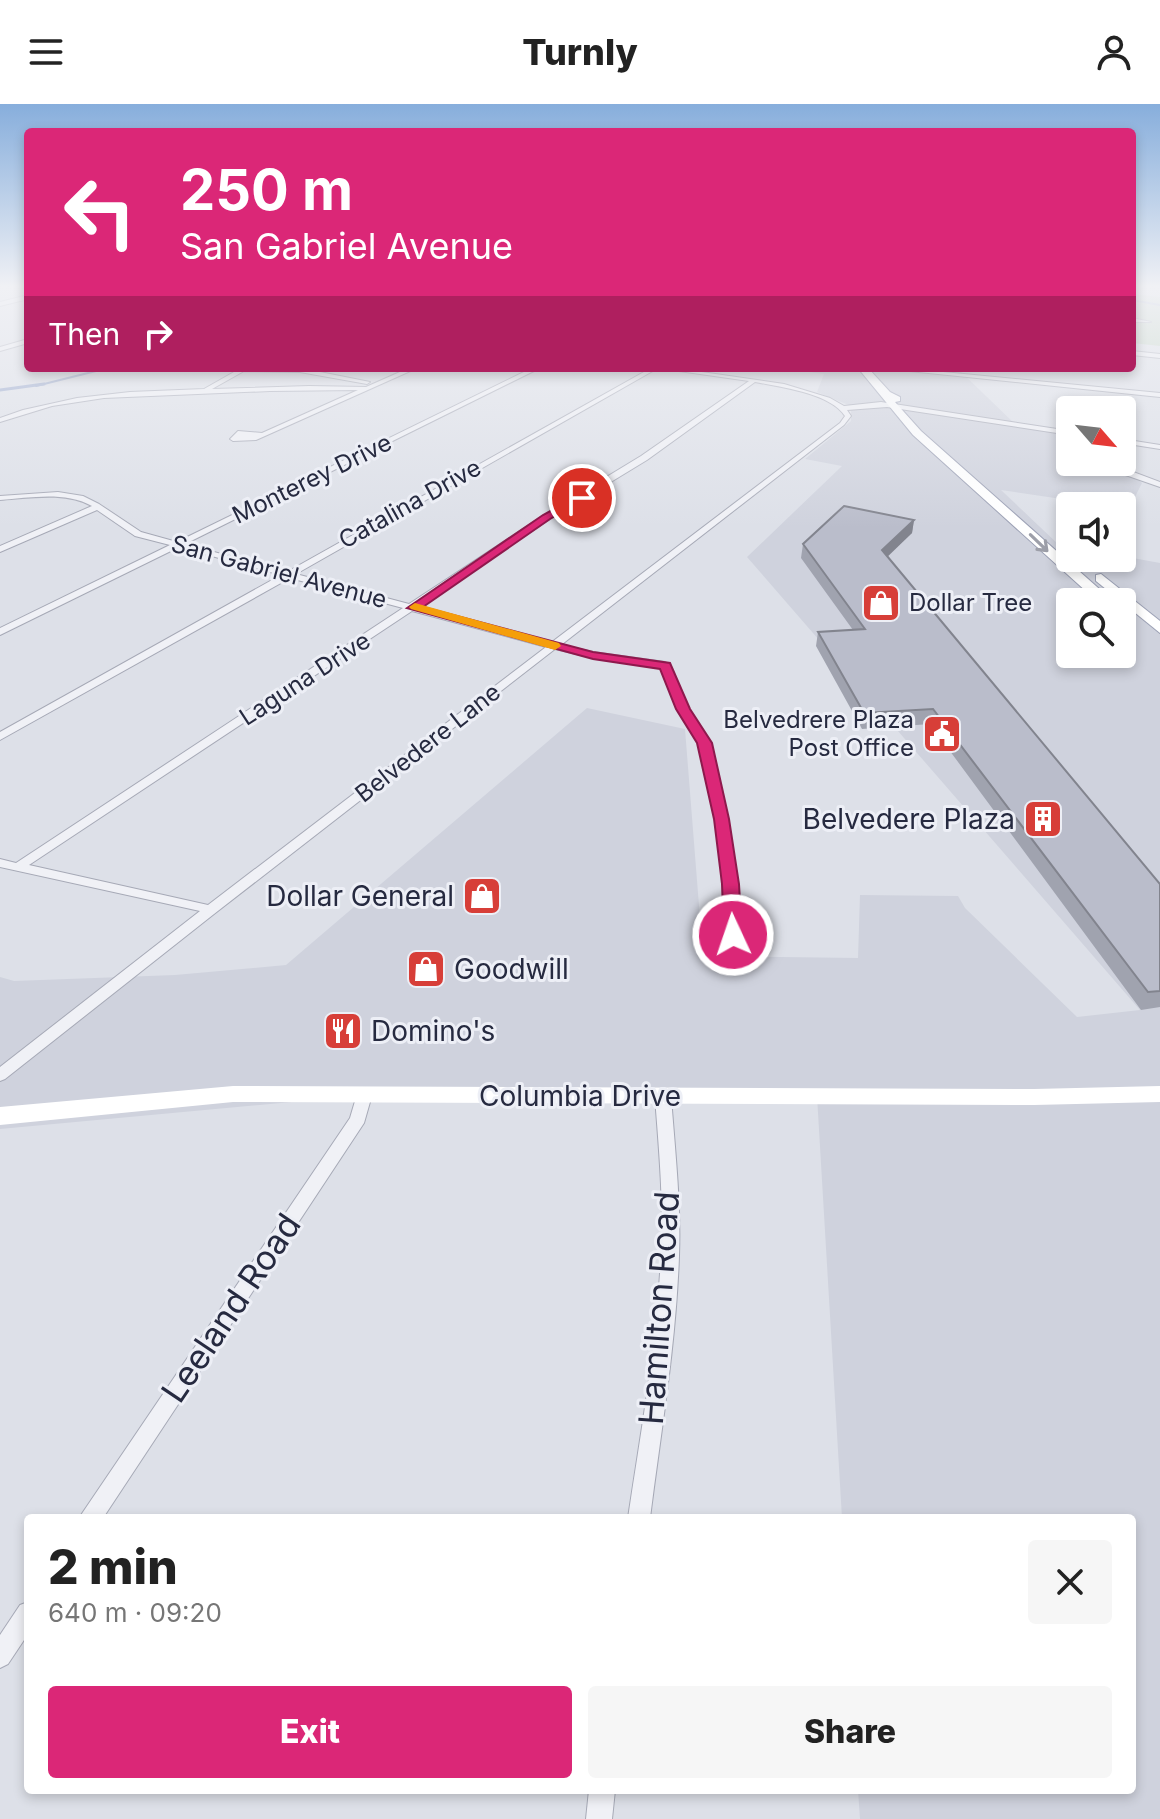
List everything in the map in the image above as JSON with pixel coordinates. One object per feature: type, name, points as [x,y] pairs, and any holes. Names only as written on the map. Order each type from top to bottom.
[{"type":"main road","points":[[866,372],[888,402],[975,486],[1091,588]]},
{"type":"main road","points":[[888,402],[907,408],[1056,539]]},
{"type":"main road","points":[[1094,572],[1160,629]]},
{"type":"main road","points":[[1136,627],[1160,647]]},
{"type":"main road","name":"Columbia Drive","points":[[0,1116],[233,1094],[1034,1097],[1160,1094]]},
{"type":"street","points":[[205,391],[238,372]]},
{"type":"street","points":[[311,372],[380,384]]},
{"type":"street","points":[[264,435],[406,372]]},
{"type":"street","name":"Monterey Drive","points":[[0,632],[529,372]]},
{"type":"street","name":"Catalina Drive","points":[[0,737],[648,372]]},
{"type":"street","points":[[687,372],[819,394],[847,408],[888,402]]},
{"type":"street","points":[[924,372],[1160,395]]},
{"type":"street","name":"Laguna Drive","points":[[18,867],[547,517],[644,458],[752,382]]},
{"type":"street","points":[[0,420],[71,399],[205,391],[369,389]]},
{"type":"street","name":"Belvedere Lane","points":[[0,1075],[209,909],[328,821],[842,424],[848,416],[847,408]]},
{"type":"street","points":[[907,408],[1056,431]]},
{"type":"street","points":[[1136,443],[1160,447]]},
{"type":"street","points":[[1133,476],[1160,485]]},
{"type":"street","name":"San Gabriel Avenue","points":[[0,498],[63,496],[84,500],[117,524],[138,534],[554,646],[665,665],[683,709],[704,743],[722,819],[733,935]]},
{"type":"street","points":[[0,549],[97,507]]},
{"type":"street","points":[[0,863],[209,909]]},
{"type":"street","name":"Leeland Road","points":[[93,1514],[358,1119],[364,1095]]},
{"type":"street","name":"Hamilton Road","points":[[640,1514],[665,1330],[670,1254],[669,1174],[663,1097]]},
{"type":"street","points":[[0,1656],[24,1619]]},
{"type":"street","points":[[599,1819],[602,1794]]},
{"type":"shaded area","points":[[809,372],[961,372],[1015,424],[1056,432],[1056,476],[1134,476],[1142,483],[1136,495],[1136,492],[1056,492],[1056,498],[1001,490],[1056,542],[1056,572],[1136,572],[1136,559],[1160,563],[1160,1819],[860,1819],[858,1794],[1136,1794],[1136,1514],[842,1514],[817,1096],[378,1094],[0,1129],[0,977],[14,981],[175,975],[286,965],[587,708],[685,729],[703,956],[858,958],[860,895],[958,896],[965,908],[1077,1017],[1140,1010],[747,557],[842,466],[805,459],[851,421],[851,406],[817,392],[824,374]]},
{"type":"building","name":"Belvedere Plaza","points":[[844,506],[914,520],[882,550],[1160,884],[1160,991],[1148,992],[933,709],[864,713],[818,632],[865,629],[803,544]]},
{"type":"waterway","points":[[44,384],[92,372]]},
{"type":"waterway","points":[[0,390],[44,384]]},
{"type":"waterway","points":[[36,386],[44,384]]},
{"type":"slow traffic","points":[[415,607],[555,646]]},
{"type":"place","name":"Dollar Tree","points":[[881,603]]},
{"type":"place","name":"Belvedrere Plaza Post Office","points":[[942,734]]},
{"type":"place","name":"Belvedere Plaza","points":[[1043,819]]},
{"type":"place","name":"Dollar General","points":[[482,896]]},
{"type":"place","name":"Goodwill","points":[[426,969]]},
{"type":"place","name":"Domino's","points":[[343,1031]]},
{"type":"route","points":[[582,498],[547,517],[413,608],[593,655],[665,665],[683,709],[704,743],[722,819],[733,935]]}]
